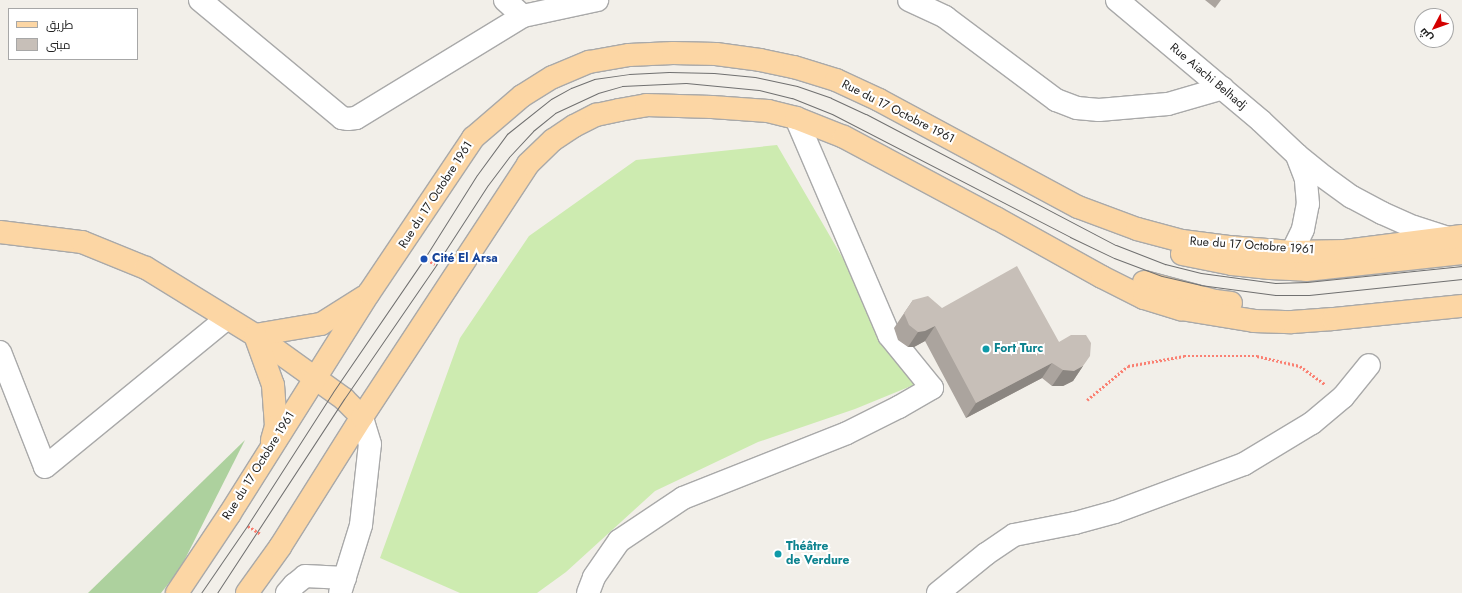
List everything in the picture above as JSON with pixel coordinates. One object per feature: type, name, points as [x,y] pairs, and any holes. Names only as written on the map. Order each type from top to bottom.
[{"type":"main road","name":"Rue du 17 Octobre 1961","points":[[177,593],[229,515],[369,293],[403,245],[450,170],[473,138],[496,116],[522,96],[553,77],[589,62],[629,55],[673,53],[716,54],[794,67],[836,80],[879,100],[1078,207],[1137,229],[1182,241],[1229,247],[1292,252],[1345,251],[1454,237]]},
{"type":"main road","points":[[248,593],[528,164],[553,140],[574,126],[596,115],[646,105],[673,105],[768,111],[796,118],[844,137],[996,218],[1102,277],[1144,298],[1181,310],[1254,321],[1292,322],[1462,306]]},
{"type":"main road","points":[[1078,207],[1139,240],[1163,249],[1197,258],[1232,264],[1306,270],[1462,253]]},
{"type":"main road","points":[[996,218],[1127,276],[1166,289],[1215,301],[1274,308],[1311,307],[1462,292]]},
{"type":"main road","points":[[0,232],[82,242],[146,268],[256,335],[344,399],[362,417]]},
{"type":"main road","points":[[256,335],[321,324],[369,293]]},
{"type":"main road","points":[[256,335],[273,385],[276,426],[269,450]]},
{"type":"street","points":[[200,0],[342,118],[348,119],[356,118],[523,16],[597,0]]},
{"type":"street","points":[[505,0],[523,16]]},
{"type":"street","points":[[909,0],[945,17],[1056,100],[1077,108],[1098,110],[1168,104],[1223,88]]},
{"type":"street","name":"Rue Aiachi Belhadj","points":[[1126,3],[1223,88],[1297,156],[1335,185],[1382,213],[1414,227],[1454,237]]},
{"type":"street","points":[[588,593],[594,577],[619,541],[683,498],[847,433],[899,407],[932,388],[889,335],[796,118]]},
{"type":"street","name":"Rue Aiachi Belhadj","points":[[1292,252],[1303,229],[1308,204],[1306,179],[1297,156]]},
{"type":"street","points":[[0,352],[45,467],[227,318]]},
{"type":"street","points":[[938,593],[986,554],[1014,535],[1075,523],[1116,512],[1244,464],[1312,423],[1343,397],[1369,365]]},
{"type":"street","points":[[287,593],[305,576],[342,586],[361,525],[370,444],[362,417]]},
{"type":"path","points":[[403,245],[436,265],[453,279]]},
{"type":"path","points":[[1087,400],[1128,366],[1184,356],[1257,356],[1300,366],[1343,397]]},
{"type":"path","points":[[229,515],[280,546]]},
{"type":"green space","points":[[777,145],[916,384],[855,409],[758,442],[655,491],[566,572],[537,593],[460,593],[380,558],[460,338],[529,236],[636,160]]},
{"type":"green space","points":[[245,440],[180,569],[161,593],[88,593]]},
{"type":"building","name":"Fort Turc","points":[[1017,266],[1059,342],[1071,335],[1086,335],[1091,343],[1090,356],[1083,366],[1074,371],[1063,370],[1052,363],[976,403],[935,326],[925,331],[918,332],[909,325],[904,313],[913,300],[928,296],[942,308]]},
{"type":"tram line","points":[[201,593],[247,526],[333,392],[424,259],[477,175],[507,134],[551,99],[571,88],[594,79],[629,74],[669,72],[714,73],[755,77],[797,86],[831,98],[866,114],[1116,245],[1165,264],[1201,273],[1275,283],[1307,282],[1462,266]]},
{"type":"tram line","points":[[217,593],[344,399],[436,265],[488,185],[509,157],[533,131],[555,113],[598,93],[622,86],[686,83],[759,90],[792,98],[832,114],[1070,237],[1114,258],[1162,276],[1200,285],[1275,295],[1309,295],[1462,279]]},
{"type":"place","name":"Cité El Arsa","points":[[424,259]]},
{"type":"place","name":"Fort Turc","points":[[986,349]]},
{"type":"place","name":"Théâtre de Verdure","points":[[778,554]]}]
